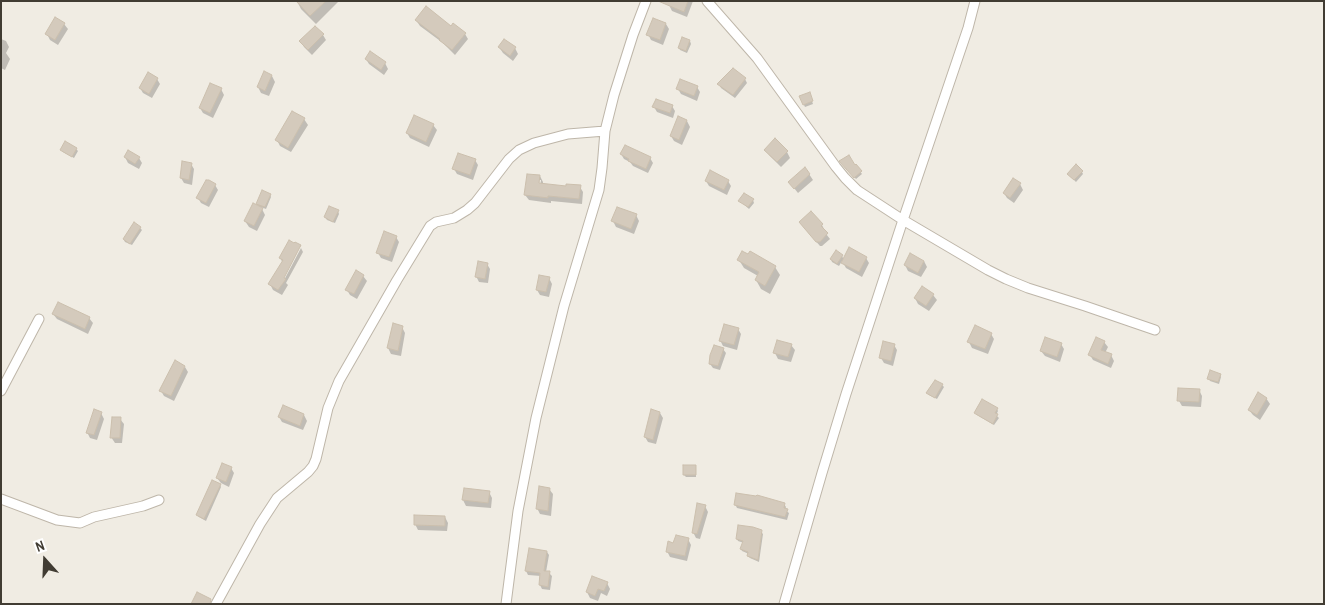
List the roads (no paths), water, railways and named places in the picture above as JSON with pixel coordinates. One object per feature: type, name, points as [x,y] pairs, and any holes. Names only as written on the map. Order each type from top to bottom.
[{"type":"street","points":[[506,604],[518,511],[536,418],[564,306],[599,190],[604,131],[614,95],[646,1]]},
{"type":"street","points":[[707,1],[757,58],[791,107],[845,178],[857,190],[903,220],[1006,279],[1155,330]]},
{"type":"street","points":[[784,604],[827,455],[903,220],[968,28],[975,1]]},
{"type":"street","points":[[216,604],[260,524],[277,498],[313,466],[328,408],[339,381],[430,226],[436,222],[454,218],[467,210],[475,203],[509,159],[519,150],[534,143],[568,134],[604,131]]},
{"type":"street","points":[[1,390],[39,319]]},
{"type":"street","points":[[1,499],[57,520],[80,523],[94,517],[143,506],[159,500]]}]
